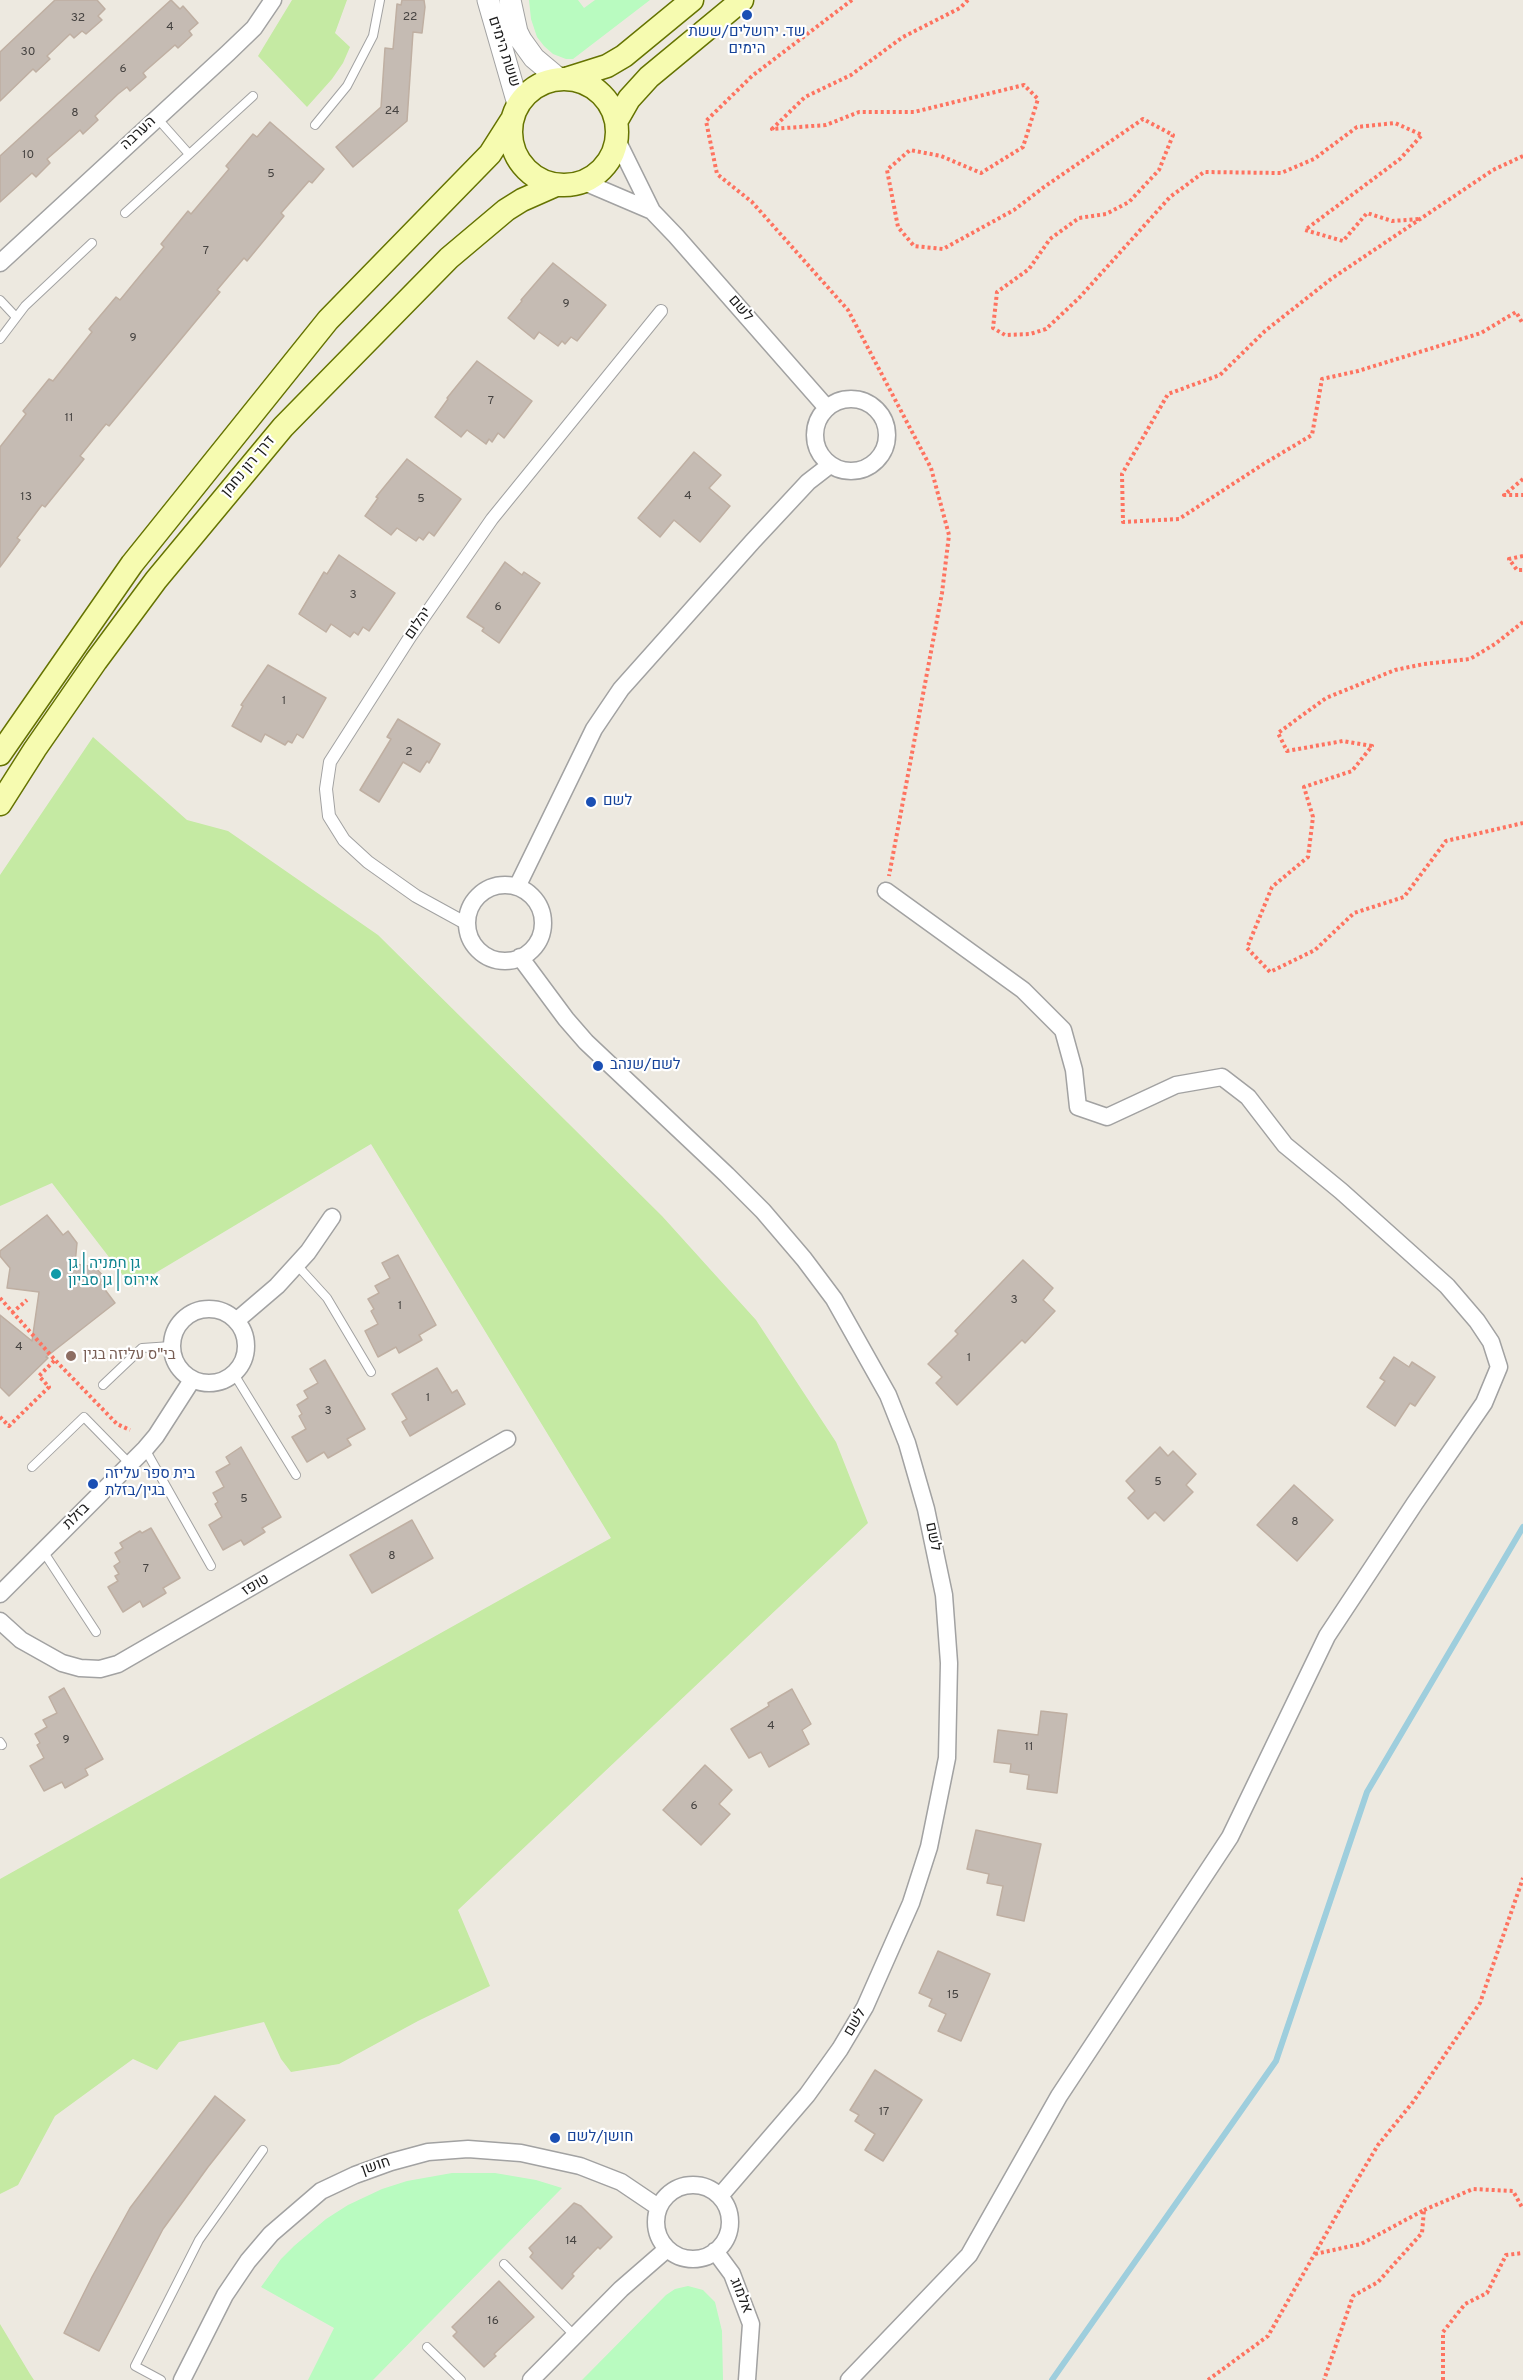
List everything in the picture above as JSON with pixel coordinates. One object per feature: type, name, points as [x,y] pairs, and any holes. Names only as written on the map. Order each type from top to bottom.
[{"type":"main road","points":[[692,0],[624,56],[603,69],[547,81],[531,90],[515,112],[510,138],[515,155],[526,171],[540,181],[556,185],[584,182],[607,165],[629,99],[649,77],[742,0]]},
{"type":"main road","points":[[563,79],[591,85],[609,101],[617,130]]},
{"type":"main road","name":"דרך רון נחמן","points":[[0,754],[132,564],[328,320],[490,154],[515,112]]},
{"type":"main road","name":"דרך רון נחמן","points":[[0,804],[62,710],[149,589],[283,427],[449,258],[506,210],[556,185]]},
{"type":"street","name":"הערבה","points":[[0,263],[245,36],[273,0]]},
{"type":"street","name":"ששת הימים","points":[[488,0],[515,112]]},
{"type":"street","name":"ששת הימים","points":[[510,0],[521,40],[534,58],[563,79]]},
{"type":"street","name":"לשם","points":[[617,130],[648,209]]},
{"type":"street","name":"לשם","points":[[584,182],[648,209],[676,236],[827,408]]},
{"type":"street","name":"יהלום","points":[[467,924],[416,896],[344,840],[329,816],[326,789],[330,762],[410,637],[492,519],[661,311]]},
{"type":"street","points":[[855,399],[870,405],[881,414],[886,427],[886,442],[878,459],[870,466],[857,471],[846,471],[830,465],[820,455],[815,441],[816,426],[827,408],[835,402],[855,399]]},
{"type":"street","points":[[517,887],[594,729],[621,689],[808,482],[830,465]]},
{"type":"street","points":[[504,885],[517,887],[527,892],[537,903],[543,923],[539,939],[529,952],[520,957],[501,961],[489,958],[479,951],[470,938],[468,915],[477,898],[491,888],[504,885]]},
{"type":"street","points":[[849,2380],[969,2255],[1059,2096],[1230,1837],[1327,1636],[1484,1403],[1499,1367],[1491,1342],[1477,1321],[1447,1286],[1285,1144],[1248,1097],[1222,1077],[1176,1085],[1107,1117],[1078,1107],[1074,1070],[1063,1030],[1023,990],[886,891]]},
{"type":"street","name":"לשם","points":[[520,957],[586,1042],[763,1211],[834,1299],[888,1395],[907,1443],[926,1509],[944,1595],[949,1663],[947,1758],[929,1847],[911,1904],[865,2007],[840,2049],[807,2095],[720,2196]]},
{"type":"street","points":[[236,1321],[277,1286],[332,1217]]},
{"type":"street","points":[[212,1309],[225,1312],[236,1321],[244,1333],[246,1346],[243,1362],[234,1374],[222,1381],[209,1384],[186,1377],[176,1364],[171,1346],[181,1321],[193,1312],[212,1309]]},
{"type":"street","name":"בזלת","points":[[0,1594],[145,1449],[192,1380]]},
{"type":"street","name":"טופז","points":[[0,1621],[21,1640],[63,1664],[100,1669],[118,1664],[507,1439]]},
{"type":"street","name":"חושן","points":[[182,2380],[225,2295],[248,2260],[271,2234],[308,2201],[321,2191],[355,2175],[428,2152],[494,2150],[521,2153],[580,2166],[621,2182],[658,2207]]},
{"type":"street","points":[[694,2184],[709,2188],[720,2196],[729,2208],[731,2226],[725,2243],[715,2252],[700,2259],[687,2259],[673,2254],[657,2235],[655,2222],[658,2207],[663,2199],[675,2189],[694,2184]]},
{"type":"street","points":[[531,2380],[621,2289],[667,2248]]},
{"type":"street","name":"אלמוג","points":[[715,2252],[732,2274],[751,2324],[747,2380]]},
{"type":"lane","points":[[315,125],[347,86],[373,36],[380,0]]},
{"type":"lane","points":[[125,213],[253,96]]},
{"type":"lane","points":[[156,117],[189,154]]},
{"type":"lane","points":[[0,339],[16,317],[47,284],[92,243]]},
{"type":"lane","points":[[0,300],[16,317]]},
{"type":"lane","points":[[296,1264],[327,1298],[371,1372]]},
{"type":"lane","points":[[103,1385],[142,1348],[171,1346]]},
{"type":"lane","points":[[234,1374],[296,1475]]},
{"type":"lane","points":[[32,1467],[84,1417],[130,1464]]},
{"type":"lane","points":[[145,1449],[211,1566]]},
{"type":"lane","points":[[43,1551],[96,1632]]},
{"type":"lane","points":[[160,2380],[135,2367],[199,2240],[263,2150]]},
{"type":"lane","points":[[504,2264],[575,2336]]},
{"type":"lane","points":[[427,2347],[461,2380]]},
{"type":"path","points":[[852,0],[752,76],[706,122],[717,174],[752,202],[848,310],[931,468],[949,535],[942,593],[886,891]]},
{"type":"path","points":[[968,0],[960,8],[903,38],[851,75],[805,97],[772,129],[826,124],[859,112],[914,112],[1024,85],[1038,99],[1023,147],[981,173],[941,156],[910,150],[886,170],[898,227],[914,246],[943,249],[1014,210],[1143,119],[1173,135],[1160,170],[1130,202],[1106,214],[1079,218],[1050,239],[1029,269],[998,292],[993,328],[1005,335],[1030,334],[1046,330],[1079,298],[1170,197],[1204,172],[1281,173],[1314,159],[1357,127],[1395,123],[1422,135],[1400,159],[1305,230],[1343,241],[1367,213],[1392,221],[1420,219]]},
{"type":"path","points":[[1523,156],[1493,170],[1331,279],[1265,331],[1220,375],[1168,394],[1122,474],[1123,522],[1179,519],[1312,435],[1322,379],[1358,371],[1481,333],[1516,312],[1523,324]]},
{"type":"path","points":[[1523,479],[1504,495],[1523,495]]},
{"type":"path","points":[[1523,556],[1509,559],[1517,570],[1523,570]]},
{"type":"path","points":[[1523,622],[1495,644],[1470,659],[1395,670],[1326,698],[1278,733],[1287,751],[1342,741],[1372,746],[1352,771],[1304,787],[1313,817],[1308,857],[1272,887],[1247,948],[1270,972],[1315,950],[1354,913],[1404,897],[1446,841],[1523,823]]},
{"type":"path","points":[[0,1298],[55,1360],[117,1424],[130,1430]]},
{"type":"path","points":[[12,1313],[27,1300]]},
{"type":"path","points":[[0,1417],[9,1426],[49,1387],[39,1376],[55,1360]]},
{"type":"path","points":[[1208,2380],[1268,2336],[1378,2145],[1413,2103],[1480,2003],[1523,1878]]},
{"type":"path","points":[[1314,2254],[1361,2244],[1424,2210],[1473,2189],[1513,2191],[1523,2209]]},
{"type":"path","points":[[1324,2380],[1353,2296],[1378,2282],[1422,2234],[1424,2210]]},
{"type":"path","points":[[1443,2380],[1443,2332],[1465,2304],[1487,2293],[1506,2255],[1523,2253]]},
{"type":"green space","points":[[292,0],[347,0],[335,33],[350,47],[332,79],[307,107],[258,56]]},
{"type":"green space","points":[[529,0],[578,0],[584,8],[595,0],[650,0],[573,59],[566,59],[553,54],[537,37],[531,19]]},
{"type":"green space","points":[[93,737],[187,820],[228,831],[378,935],[662,1216],[756,1320],[836,1442],[868,1523],[458,1910],[490,1986],[418,2021],[339,2064],[291,2072],[281,2059],[264,2022],[179,2042],[157,2070],[133,2059],[55,2116],[18,2185],[0,2194],[0,1879],[611,1538],[371,1144],[132,1287],[52,1183],[0,1206],[0,875]]},
{"type":"green space","points":[[452,2173],[495,2173],[536,2180],[562,2188],[373,2380],[308,2380],[334,2328],[261,2287],[281,2259],[294,2246],[326,2219],[348,2205],[382,2189],[407,2181]]},
{"type":"green space","points":[[688,2286],[703,2290],[715,2302],[722,2331],[723,2380],[582,2380],[666,2295],[675,2289]]},
{"type":"green space","points":[[0,2324],[30,2374],[34,2380],[0,2380]]},
{"type":"building","points":[[55,0],[97,0],[105,9],[98,16],[102,20],[86,34],[82,31],[74,38],[70,34],[47,56],[50,59],[36,72],[33,69],[0,101],[0,52]]},
{"type":"building","points":[[171,0],[180,9],[183,6],[198,23],[189,31],[192,35],[178,48],[175,45],[143,73],[146,77],[130,91],[127,87],[118,94],[95,116],[98,120],[83,134],[80,130],[47,159],[50,163],[36,177],[32,173],[0,202],[0,156]]},
{"type":"building","points":[[402,0],[424,0],[425,7],[422,33],[413,32],[407,121],[353,167],[336,147],[381,107],[385,48],[393,49],[397,4],[401,5]]},
{"type":"building","points":[[270,122],[324,169],[312,183],[309,181],[281,213],[284,216],[247,261],[244,258],[217,290],[220,292],[109,426],[106,424],[80,456],[84,459],[45,507],[42,505],[17,538],[20,540],[0,567],[0,447],[26,414],[23,411],[49,379],[53,381],[92,332],[89,329],[116,297],[120,300],[164,247],[161,244],[188,211],[191,214],[229,169],[226,166],[253,134],[257,137]]},
{"type":"building","points":[[553,263],[606,305],[577,341],[571,337],[565,344],[562,341],[558,346],[539,332],[534,339],[508,318]]},
{"type":"building","points":[[477,361],[532,401],[504,438],[498,433],[492,442],[489,439],[486,444],[467,430],[461,437],[435,417],[447,398]]},
{"type":"building","points":[[694,452],[721,475],[709,488],[730,506],[700,542],[674,520],[660,537],[638,518]]},
{"type":"building","points":[[407,459],[461,499],[434,536],[429,532],[423,540],[419,537],[416,541],[397,528],[391,535],[365,516],[378,498],[376,497]]},
{"type":"building","points":[[339,555],[395,593],[369,631],[363,627],[358,635],[354,632],[350,637],[331,624],[326,632],[299,614],[324,572],[327,574]]},
{"type":"building","points":[[505,562],[522,575],[524,572],[540,583],[499,643],[482,631],[484,628],[467,617]]},
{"type":"building","points":[[268,665],[326,698],[303,738],[297,734],[292,743],[288,741],[285,745],[265,734],[261,742],[232,726],[243,706],[241,705]]},
{"type":"building","points":[[398,719],[440,744],[429,763],[427,761],[420,772],[403,762],[379,802],[360,790],[391,739],[387,737]]},
{"type":"building","name":"גן חמניה | גן אירוס | גן סביון","points":[[47,1215],[63,1235],[68,1231],[77,1243],[75,1264],[95,1267],[105,1278],[100,1283],[115,1303],[46,1357],[48,1358],[9,1396],[0,1387],[0,1315],[32,1341],[39,1292],[7,1288],[10,1268],[0,1256],[0,1251]]},
{"type":"building","points":[[398,1255],[436,1325],[419,1335],[422,1340],[399,1353],[396,1347],[378,1357],[365,1331],[378,1324],[371,1311],[374,1309],[368,1299],[379,1293],[375,1286],[390,1278],[382,1263]]},
{"type":"building","points":[[1023,1260],[1053,1288],[1043,1300],[1055,1311],[1025,1343],[1022,1340],[957,1405],[936,1383],[942,1377],[928,1364],[958,1334],[955,1331]]},
{"type":"building","points":[[1394,1357],[1409,1367],[1412,1362],[1435,1377],[1415,1406],[1410,1403],[1395,1426],[1367,1407],[1385,1381],[1380,1378]]},
{"type":"building","points":[[325,1360],[365,1429],[347,1439],[351,1445],[328,1458],[324,1452],[307,1462],[292,1437],[306,1429],[299,1416],[302,1414],[297,1405],[308,1398],[304,1391],[318,1383],[310,1369]]},
{"type":"building","points":[[437,1368],[452,1393],[457,1390],[465,1404],[410,1436],[402,1422],[407,1419],[392,1394]]},
{"type":"building","points":[[241,1447],[281,1517],[262,1528],[265,1532],[244,1545],[241,1540],[223,1550],[209,1525],[222,1517],[215,1504],[218,1502],[213,1493],[224,1487],[216,1472],[230,1464],[226,1457]]},
{"type":"building","points":[[1160,1447],[1168,1456],[1173,1451],[1196,1474],[1186,1485],[1193,1492],[1164,1521],[1155,1512],[1148,1519],[1128,1498],[1135,1491],[1126,1481]]},
{"type":"building","points":[[1294,1485],[1333,1520],[1297,1561],[1257,1525]]},
{"type":"building","points":[[412,1520],[433,1558],[372,1593],[350,1555]]},
{"type":"building","points":[[151,1528],[180,1578],[163,1588],[166,1593],[143,1607],[140,1601],[123,1612],[108,1587],[118,1581],[115,1576],[119,1574],[114,1566],[120,1562],[115,1553],[123,1548],[120,1543],[140,1531],[142,1533]]},
{"type":"building","points":[[64,1688],[103,1759],[85,1769],[88,1775],[65,1788],[62,1782],[44,1791],[30,1766],[44,1758],[37,1745],[40,1743],[35,1734],[47,1727],[43,1720],[57,1713],[49,1697]]},
{"type":"building","points":[[792,1689],[811,1724],[802,1730],[809,1744],[769,1767],[761,1752],[749,1758],[731,1729]]},
{"type":"building","points":[[1041,1711],[1067,1714],[1057,1793],[1027,1789],[1029,1775],[1010,1772],[1011,1764],[994,1762],[998,1730],[1038,1735]]},
{"type":"building","points":[[705,1765],[732,1790],[719,1804],[730,1814],[701,1845],[663,1810]]},
{"type":"building","points":[[976,1830],[1041,1844],[1024,1921],[997,1915],[1003,1886],[987,1883],[989,1874],[967,1869]]},
{"type":"building","points":[[938,1951],[990,1974],[961,2041],[938,2031],[946,2014],[929,2006],[932,1999],[919,1993]]},
{"type":"building","points":[[875,2070],[922,2100],[883,2161],[865,2150],[875,2134],[855,2121],[859,2115],[850,2110]]},
{"type":"building","points":[[215,2096],[245,2120],[163,2229],[99,2351],[64,2333],[130,2208]]},
{"type":"building","points":[[574,2203],[581,2206],[612,2237],[600,2249],[598,2247],[572,2274],[574,2276],[562,2289],[530,2257],[533,2253],[529,2248]]},
{"type":"building","points":[[499,2281],[534,2317],[494,2354],[496,2356],[484,2367],[453,2336],[457,2332],[452,2327]]},
{"type":"waterway","points":[[1052,2380],[1276,2061],[1367,1792],[1523,1527]]},
{"type":"place","name":"שד. ירושלים/ששת הימים","points":[[747,15]]},
{"type":"place","name":"לשם","points":[[591,802]]},
{"type":"place","name":"לשם/שנהב","points":[[598,1066]]},
{"type":"place","name":"גן חמניה | גן אירוס | גן סביון","points":[[56,1274]]},
{"type":"place","name":"בי\"ס עליזה בגין","points":[[71,1356]]},
{"type":"place","name":"בית ספר עליזה בגין/בזלת","points":[[93,1484]]},
{"type":"place","name":"חושן/לשם","points":[[555,2138]]}]
